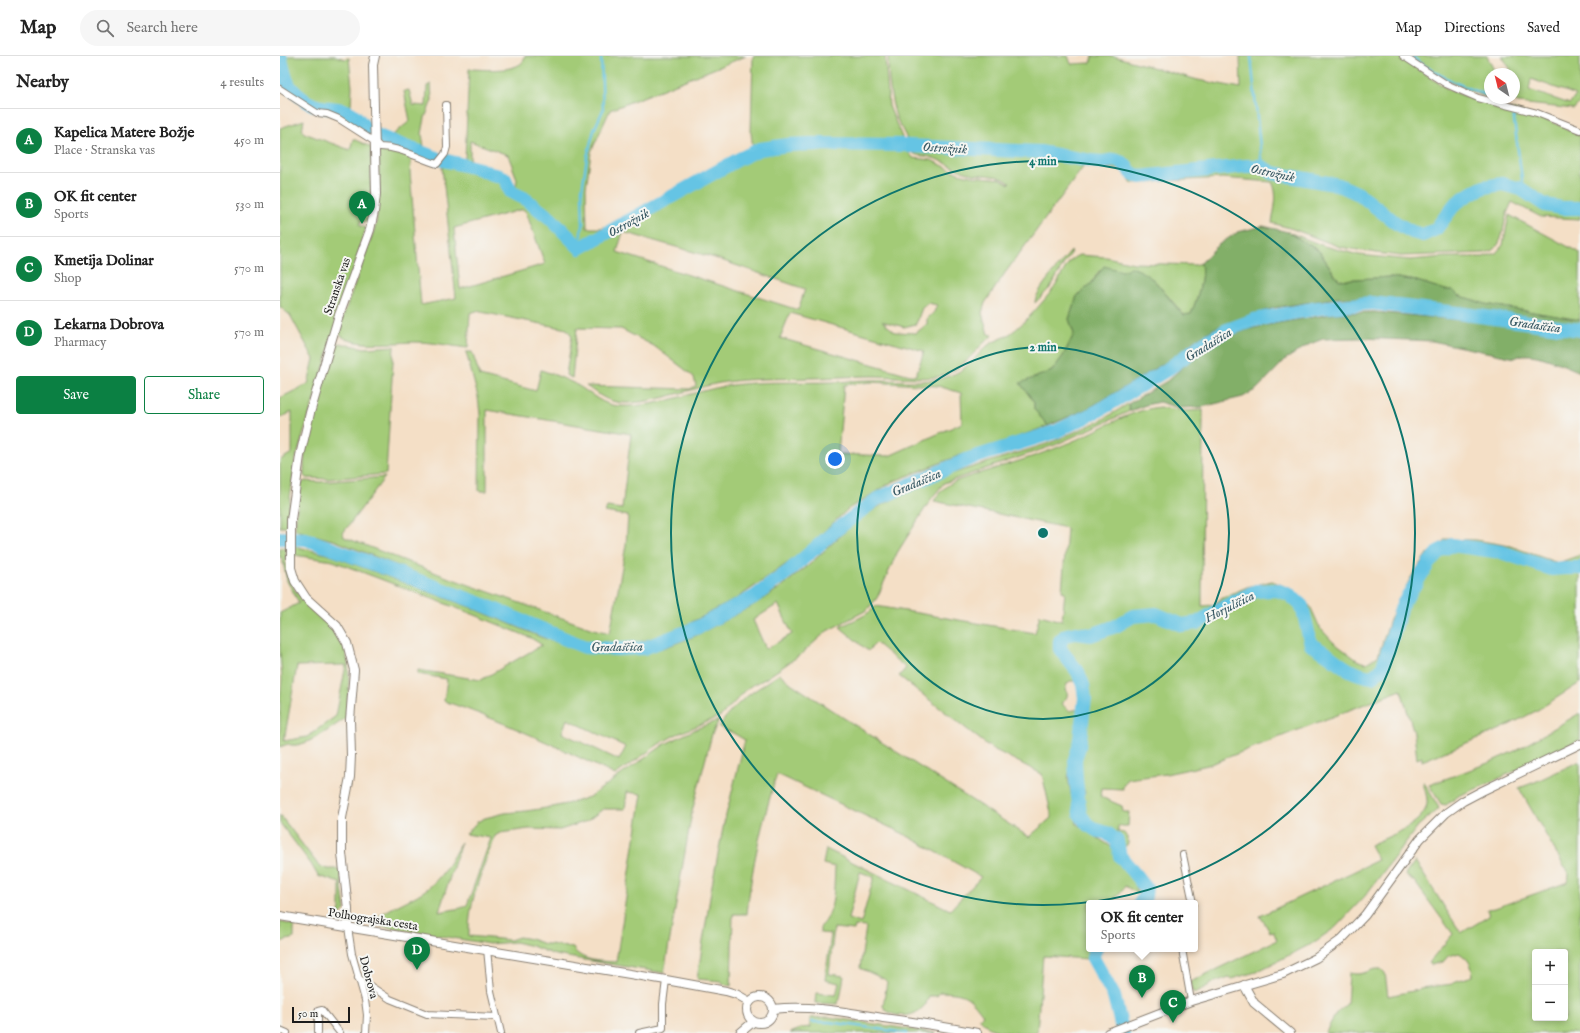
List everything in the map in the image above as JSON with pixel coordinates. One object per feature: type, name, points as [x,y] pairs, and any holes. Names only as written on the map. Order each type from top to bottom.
[{"type":"street","name":"Stranska vas","points":[[348,927],[348,909],[342,853],[342,818],[350,777],[350,720],[354,670],[347,643],[337,626],[306,598],[295,581],[291,568],[290,556],[291,520],[300,456],[310,412],[339,315],[371,224],[376,194],[373,65],[375,56]]},
{"type":"street","points":[[1404,56],[1446,84],[1478,98],[1537,113],[1580,130]]},
{"type":"street","points":[[280,89],[317,114],[327,114],[375,137],[380,147],[389,147],[405,151],[436,164],[445,154],[447,147],[446,105]]},
{"type":"street","points":[[1110,1032],[1191,1001],[1269,979],[1298,968],[1328,950],[1341,940],[1365,915],[1420,839],[1446,812],[1482,791],[1580,744]]},
{"type":"street","points":[[1183,855],[1193,900]]},
{"type":"street","name":"Polhograjska cesta","points":[[280,916],[666,980],[726,991],[736,994],[750,1002]]},
{"type":"street","name":"Dobrova","points":[[348,927],[352,954],[365,1000],[367,1015],[366,1033]]},
{"type":"street","points":[[487,950],[491,991],[501,1033]]},
{"type":"street","points":[[1183,952],[1191,1001]]},
{"type":"street","points":[[358,978],[390,999],[427,1014],[497,1017]]},
{"type":"street","points":[[639,1033],[663,1028],[663,1004],[666,980]]},
{"type":"street","points":[[1244,985],[1254,1003],[1290,1033]]},
{"type":"street","points":[[757,997],[766,998],[772,1005],[773,1010],[767,1021],[758,1023],[753,1022],[750,1019],[747,1010],[750,1002],[757,997]]},
{"type":"street","points":[[773,1010],[812,1008],[843,1011],[977,1033]]},
{"type":"street","points":[[318,1033],[318,1011],[322,1010],[340,1033]]},
{"type":"street","points":[[740,1033],[753,1022]]},
{"type":"street","points":[[280,1030],[287,1033]]},
{"type":"green space","points":[[280,56],[335,56],[345,59],[349,58],[352,87],[351,106],[370,129],[370,134],[342,118],[319,111],[288,91],[283,83],[280,72]]},
{"type":"green space","points":[[525,56],[746,56],[610,110],[591,152],[586,188],[587,228],[600,228],[620,223],[753,149],[751,133],[753,56],[885,56],[889,106],[905,147],[913,158],[931,160],[958,173],[1001,179],[1009,184],[1010,183],[1002,178],[967,173],[928,156],[916,155],[909,149],[907,139],[896,117],[892,102],[888,71],[888,56],[1068,56],[1071,64],[1091,63],[1093,56],[1113,56],[1198,80],[1241,88],[1240,56],[1399,56],[1446,88],[1459,94],[1484,103],[1484,104],[1503,109],[1515,110],[1543,118],[1580,135],[1580,219],[1541,217],[1512,202],[1506,215],[1501,239],[1491,251],[1485,253],[1401,256],[1340,247],[1293,229],[1272,223],[1276,197],[1272,182],[1222,178],[1132,183],[1124,171],[1084,166],[1005,273],[985,303],[982,313],[988,334],[993,335],[958,368],[941,376],[917,378],[864,376],[758,379],[714,384],[655,399],[628,403],[608,400],[586,386],[690,389],[696,386],[694,377],[654,346],[621,329],[577,328],[572,378],[566,375],[572,336],[567,329],[476,311],[470,313],[468,348],[422,342],[374,344],[352,341],[344,338],[339,333],[339,328],[376,225],[379,193],[380,151],[388,149],[401,152],[412,157],[410,172],[421,305],[456,298],[442,167],[449,155],[465,160],[469,69],[492,70],[518,66],[523,62]],"holes":[[[470,141],[508,155],[517,179],[516,186],[512,188],[505,175],[470,162]],[[524,210],[526,212],[545,264],[460,289],[454,228]],[[623,232],[715,258],[805,289],[798,310],[617,252]],[[928,303],[937,305],[934,312],[927,319],[927,324],[916,333],[895,332],[882,321],[904,327],[916,324],[922,308]],[[790,313],[924,351],[916,375],[910,375],[780,338]]]},
{"type":"green space","points":[[1408,56],[1487,56],[1493,68],[1484,68],[1484,96],[1466,90],[1432,72]]},
{"type":"green space","points":[[1502,56],[1580,56],[1580,102],[1574,109],[1520,103],[1520,68],[1510,68]],"holes":[[[1531,79],[1576,95],[1570,104],[1529,90]]]},
{"type":"green space","points":[[431,84],[432,100],[425,118],[422,134],[424,147],[441,154],[436,160],[431,160],[394,145],[382,143],[378,140],[378,134],[390,137],[410,121],[404,91],[409,90],[413,105],[426,106],[427,86]]},
{"type":"green space","points":[[304,120],[302,130],[304,133],[350,150],[353,139],[371,147],[371,205],[368,222],[361,221],[359,225],[366,228],[295,462],[286,527],[280,527],[280,460],[292,453],[292,412],[280,418],[280,398],[308,384],[314,359],[290,315],[280,307],[280,128]]},
{"type":"green space","points":[[1509,215],[1580,253],[1580,320],[1485,304],[1458,295],[1453,290],[1445,290],[1417,281],[1391,277],[1339,280],[1319,251],[1288,232],[1324,246],[1359,255],[1410,260],[1445,257],[1483,257],[1496,253],[1503,245]]},
{"type":"green space","points":[[1263,226],[1288,232],[1319,251],[1339,280],[1391,277],[1417,281],[1445,290],[1453,290],[1458,295],[1485,304],[1580,320],[1580,327],[1494,312],[1373,298],[1336,298],[1274,308],[1215,328],[1195,340],[1176,356],[1130,384],[1089,408],[1048,426],[1034,409],[1034,402],[1020,383],[1052,371],[1063,356],[1074,334],[1069,319],[1077,296],[1091,284],[1104,266],[1122,271],[1131,267],[1139,270],[1154,280],[1183,315],[1191,314],[1201,282],[1201,263],[1218,245],[1238,232]]},
{"type":"green space","points":[[1071,251],[1072,252],[1051,287],[1035,303],[1036,298],[1044,284]]},
{"type":"green space","points":[[1079,255],[1106,257],[1134,263],[1195,265],[1201,263],[1201,282],[1191,314],[1184,315],[1154,280],[1131,267],[1122,272],[1099,271],[1091,284],[1077,296],[1069,319],[1074,334],[1063,356],[1052,371],[1021,383],[1034,402],[1034,409],[1048,426],[958,456],[892,482],[848,509],[799,555],[736,599],[663,635],[636,643],[609,645],[585,641],[336,541],[295,530],[299,488],[305,481],[320,482],[385,477],[343,533],[344,537],[444,576],[593,629],[610,633],[626,545],[628,516],[605,512],[607,507],[622,509],[631,434],[487,410],[487,491],[479,491],[480,414],[478,397],[466,352],[472,352],[480,376],[536,391],[541,370],[573,383],[608,404],[620,406],[651,404],[711,389],[753,383],[869,380],[927,381],[950,376],[960,371],[987,346],[1008,335],[1022,324],[1051,292],[1070,261]],"holes":[[[871,382],[938,386],[961,393],[962,423],[889,456],[838,454],[844,385]]]},
{"type":"green space","points":[[1374,312],[1580,333],[1580,372],[1552,360],[1536,356],[1523,355],[1515,358],[1432,341],[1360,338],[1323,339],[1310,344],[1286,359],[1257,389],[1243,397],[1202,407],[1179,408],[1159,402],[1130,411],[1128,404],[1167,381],[1207,348],[1227,337],[1249,329],[1278,323],[1338,313]]},
{"type":"green space","points":[[339,343],[365,348],[394,346],[386,474],[328,479],[306,478],[304,476],[307,441],[314,413],[330,358],[335,346]]},
{"type":"green space","points":[[1128,404],[1130,411],[1055,445],[944,483],[931,499],[897,553],[877,598],[867,610],[827,631],[800,655],[765,679],[749,687],[721,716],[675,735],[659,744],[615,775],[531,735],[444,701],[447,679],[418,674],[418,670],[481,680],[542,645],[531,638],[475,615],[333,561],[294,555],[294,546],[330,555],[475,609],[541,637],[578,649],[606,654],[638,654],[666,647],[695,636],[752,606],[781,587],[809,565],[855,522],[878,507],[931,480],[1050,443],[1102,420]],"holes":[[[778,604],[792,634],[766,649],[753,620]],[[567,719],[626,747],[619,760],[562,733]]]},
{"type":"green space","points":[[1159,407],[1186,411],[1203,410],[1202,606],[1213,605],[1222,598],[1247,587],[1272,581],[1294,590],[1310,606],[1320,628],[1333,642],[1357,660],[1366,663],[1378,656],[1391,617],[1410,579],[1426,555],[1446,539],[1476,540],[1510,546],[1558,563],[1580,555],[1580,683],[1536,711],[1501,729],[1422,761],[1422,757],[1417,759],[1414,733],[1401,690],[1208,765],[1166,774],[1128,779],[1123,786],[1123,789],[1102,788],[1101,797],[1122,806],[1123,812],[1129,812],[1128,826],[1118,826],[1118,832],[1124,833],[1128,837],[1128,844],[1123,848],[1116,836],[1108,831],[1100,830],[1085,815],[1082,807],[1085,792],[1081,784],[1078,764],[1072,761],[1068,778],[1077,824],[1113,848],[1114,855],[1135,882],[1138,894],[1125,886],[1114,900],[1086,900],[1086,952],[1089,952],[1088,959],[1043,956],[1037,1031],[1035,1033],[1010,1033],[989,1028],[979,1018],[983,1015],[974,1003],[966,996],[956,993],[940,992],[937,996],[930,996],[926,1002],[927,1003],[923,1007],[911,1015],[902,1016],[888,1012],[883,1006],[887,982],[884,979],[860,968],[866,927],[855,926],[854,930],[834,928],[829,974],[844,976],[840,999],[837,1004],[815,1003],[816,993],[836,995],[839,983],[825,980],[831,934],[820,933],[820,927],[829,915],[834,891],[835,867],[823,864],[826,849],[950,910],[981,877],[904,834],[777,774],[758,843],[751,879],[747,914],[733,914],[731,986],[720,981],[697,979],[712,885],[724,823],[745,740],[719,727],[739,703],[780,674],[792,684],[833,711],[1029,837],[1051,818],[1042,774],[991,748],[899,676],[906,668],[876,643],[868,651],[840,627],[864,616],[876,606],[1035,633],[1040,615],[1062,621],[1065,592],[1062,591],[1067,528],[934,501],[949,484],[1053,449],[1135,413]],"holes":[[[1070,681],[1075,681],[1080,688],[1080,709],[1069,711],[1062,702],[1067,697],[1067,692],[1065,690],[1067,684]],[[860,872],[874,877],[861,923],[848,919]]]},
{"type":"green space","points":[[280,548],[286,548],[286,569],[291,583],[305,602],[331,626],[338,635],[344,646],[348,664],[349,682],[346,718],[318,737],[309,741],[294,745],[288,744],[280,747],[280,701],[282,679],[280,613],[299,603],[287,581],[282,558],[280,558]],"holes":[[[346,665],[336,716],[307,737],[284,741],[297,666]]]},
{"type":"green space","points":[[1580,713],[1580,740],[1483,786],[1460,795],[1446,805],[1441,804],[1429,785],[1488,763],[1517,750]]},
{"type":"green space","points":[[719,720],[712,734],[692,812],[664,973],[555,955],[532,946],[515,942],[489,944],[369,924],[382,914],[424,891],[436,881],[446,869],[461,842],[439,912],[461,908],[467,905],[491,838],[466,834],[477,822],[485,818],[505,813],[553,807],[589,797],[665,744],[698,728]],"holes":[[[627,792],[642,794],[616,962],[592,960],[581,956],[573,948],[544,944],[531,939],[519,937],[510,940],[469,936],[469,923],[477,885],[495,836],[500,833],[529,829],[560,830],[587,821],[603,809],[625,809]]]},
{"type":"green space","points":[[1580,761],[1580,1033],[1325,1033],[1337,1012],[1347,1004],[1349,973],[1359,974],[1381,969],[1385,973],[1388,996],[1418,990],[1420,988],[1453,984],[1456,981],[1473,976],[1469,963],[1459,953],[1448,956],[1443,962],[1431,965],[1428,963],[1453,934],[1414,881],[1405,875],[1415,861],[1461,933],[1489,916],[1487,909],[1495,908],[1568,882],[1569,875],[1519,788]]},
{"type":"green space","points":[[1423,782],[1439,808],[1418,826],[1365,896],[1336,927],[1313,943],[1256,972],[1231,979],[1229,977],[1209,984],[1195,993],[1192,991],[1190,982],[1277,940],[1273,931],[1270,932],[1260,916],[1378,860],[1370,845],[1404,829],[1412,824],[1424,812],[1427,802]]},
{"type":"green space","points":[[280,815],[319,866],[328,869],[340,869],[345,910],[341,914],[338,914],[340,910],[340,883],[318,876],[311,864],[280,823]]},
{"type":"green space","points":[[280,922],[294,925],[294,938],[280,942]]},
{"type":"green space","points":[[829,1017],[935,1033],[790,1033],[802,1028],[810,1027],[810,1018]]},
{"type":"waterway","points":[[580,248],[581,231],[583,227],[582,190],[587,157],[594,130],[603,110],[601,56]]},
{"type":"waterway","points":[[1251,56],[1261,158],[1260,166]]},
{"type":"waterway","points":[[1411,56],[1429,69],[1484,94]]},
{"type":"waterway","name":"Ostrožnik","points":[[280,57],[289,86],[307,102],[317,106],[347,111],[354,115],[370,132],[436,158]]},
{"type":"waterway","points":[[1513,113],[1522,179],[1521,189]]},
{"type":"waterway","name":"Ostrožnik","points":[[443,160],[480,169],[505,179],[511,192],[524,198],[550,218],[580,248],[739,159],[760,149],[788,145],[811,144],[904,145]]},
{"type":"waterway","name":"Ostrožnik","points":[[909,146],[1040,152],[1091,161],[1103,162],[1115,160],[1123,163],[1132,173],[1140,177],[1246,166],[1260,166],[1273,173],[1339,185],[1359,194],[1396,223],[1412,232],[1423,235],[1436,229],[1455,204],[1484,187],[1502,184],[1521,189],[1545,205],[1562,208],[1580,208]]},
{"type":"waterway","name":"Gradaščica","points":[[280,538],[306,539],[479,603],[585,647],[617,649],[644,648],[696,628],[754,597],[789,571],[836,530],[877,499],[969,459],[1055,432],[1098,411],[1165,371],[1205,342],[1227,330],[1254,320],[1318,308],[1372,303],[1580,330]]},
{"type":"waterway","name":"Horjulščica","points":[[1142,900],[1145,897],[1146,888],[1120,856],[1117,841],[1107,833],[1096,830],[1087,824],[1080,814],[1075,759],[1079,747],[1085,698],[1083,685],[1078,672],[1060,649],[1060,641],[1066,635],[1076,633],[1091,635],[1116,626],[1133,616],[1156,614],[1182,625],[1197,623],[1222,608],[1256,591],[1277,590],[1290,595],[1302,606],[1311,645],[1320,649],[1353,672],[1372,677],[1382,669],[1403,603],[1429,563],[1439,551],[1452,545],[1501,552],[1552,569],[1580,568]]},
{"type":"waterway","name":"Horjulščica","points":[[1094,952],[1093,958],[1114,996],[1123,1033]]},
{"type":"waterway","points":[[812,1022],[829,1022],[907,1033]]},
{"type":"place","name":"Kapelica Matere Božje","points":[[362,224]]},
{"type":"place","name":"Lekarna Dobrova","points":[[417,970]]},
{"type":"place","name":"OK fit center","points":[[1142,998]]},
{"type":"place","name":"Kmetija Dolinar","points":[[1173,1023]]}]
